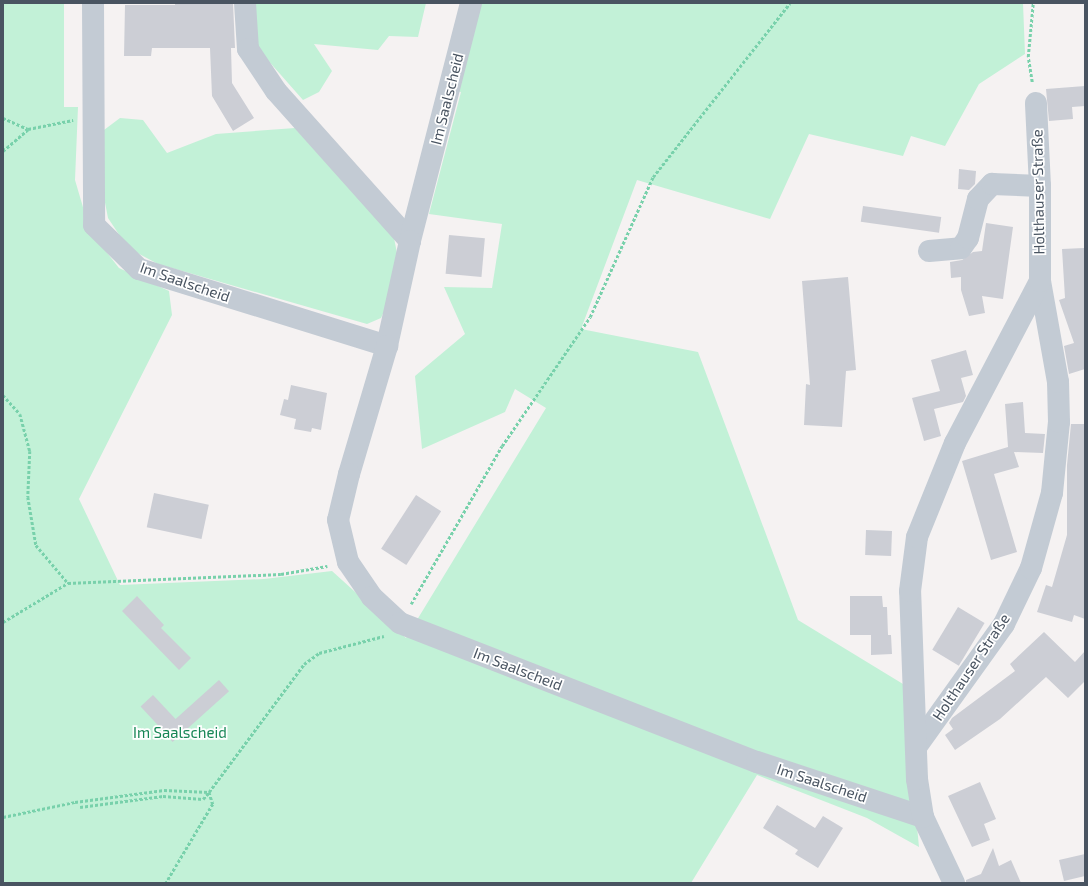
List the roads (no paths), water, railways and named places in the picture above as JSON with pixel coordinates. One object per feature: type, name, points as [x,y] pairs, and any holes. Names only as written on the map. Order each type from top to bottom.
[{"type":"street","name":"Im Saalscheid","points":[[93,3],[94,225],[139,268],[387,346]]},
{"type":"street","points":[[245,3],[248,49],[276,91],[410,241]]},
{"type":"street","name":"Im Saalscheid","points":[[471,3],[410,241],[387,346],[349,474],[338,520],[348,562],[372,597],[400,623],[757,762],[923,817]]},
{"type":"street","name":"Holthauser Straße","points":[[916,746],[1004,624],[1031,568],[1052,493],[1059,422],[1058,382],[1040,281],[1040,186],[1036,103]]},
{"type":"street","points":[[929,251],[961,248],[968,238],[978,199],[992,184],[1040,186]]},
{"type":"street","name":"Holthauser Straße","points":[[954,883],[923,817],[917,779],[910,591],[917,537],[954,443],[1040,281]]}]
